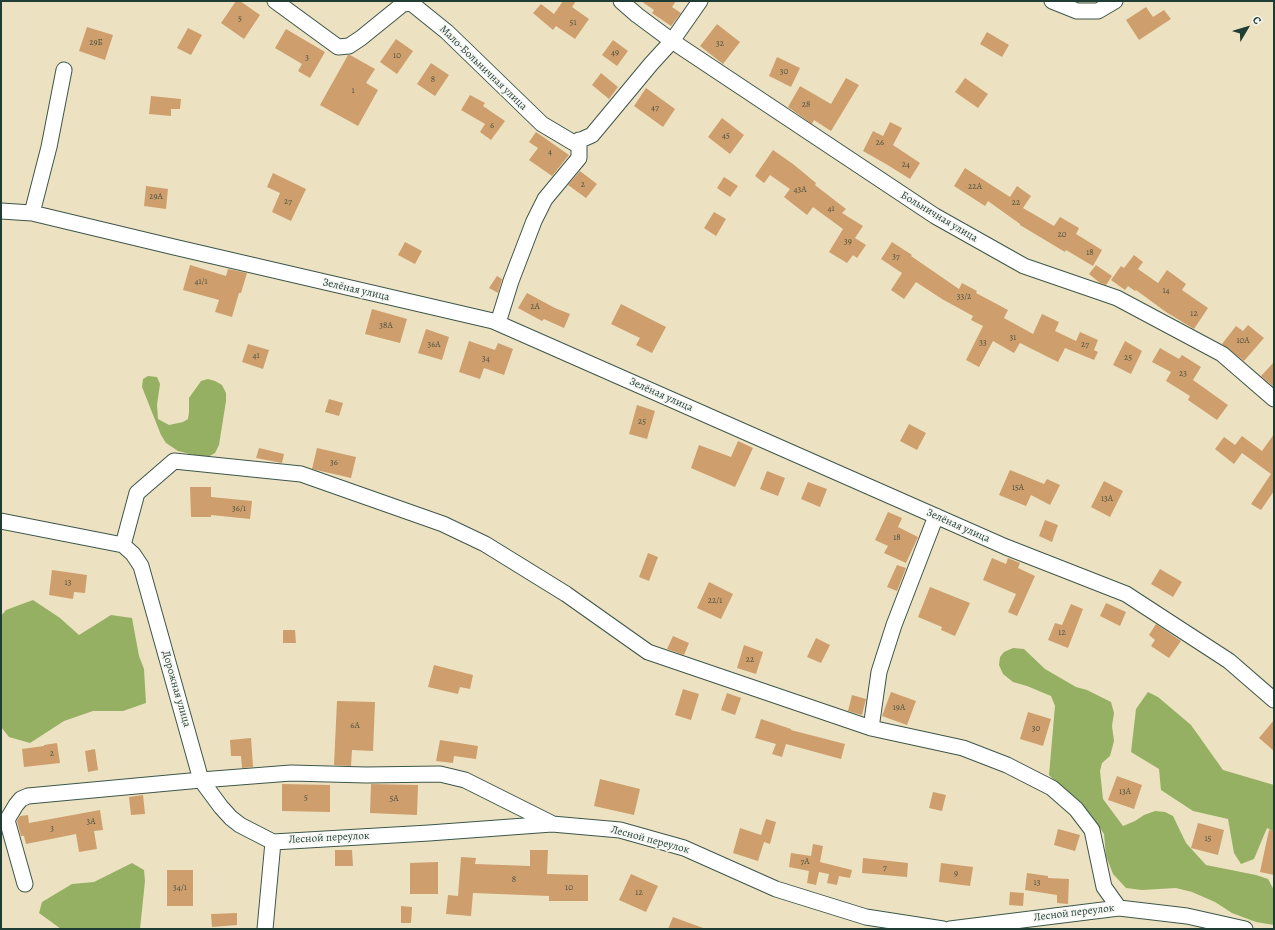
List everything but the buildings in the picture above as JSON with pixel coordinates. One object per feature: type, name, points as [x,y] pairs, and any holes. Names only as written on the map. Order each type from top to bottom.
[{"type":"street","name":"Мало-Больничная улица","points":[[275,1],[338,47],[349,46],[403,4],[411,3],[447,32],[542,124],[574,143],[579,140]]},
{"type":"street","name":"Больничная улица","points":[[621,1],[672,41],[935,216],[1024,266],[1117,298],[1222,354],[1274,399]]},
{"type":"street","points":[[498,324],[511,281],[534,221],[545,199],[579,158],[579,140],[592,135],[672,41],[700,1]]},
{"type":"street","points":[[1052,1],[1077,12],[1098,11],[1115,1]]},
{"type":"street","points":[[32,213],[49,147],[64,70]]},
{"type":"street","name":"Зелёная улица","points":[[1,211],[32,213],[493,321],[1006,547],[1126,594],[1229,661],[1274,700]]},
{"type":"street","points":[[1,522],[124,545],[137,493],[174,461],[301,474],[443,524],[485,544],[566,594],[648,652],[870,728],[963,748],[1007,765],[1052,788],[1076,809],[1092,830],[1104,887],[1119,908]]},
{"type":"street","points":[[870,728],[879,672],[894,625],[936,516]]},
{"type":"street","name":"Дорожная улица","points":[[124,545],[133,554],[141,566],[201,780],[231,818],[240,825],[273,842]]},
{"type":"street","points":[[25,884],[6,820],[21,799],[28,796],[291,773],[366,775],[440,774],[465,780],[552,824]]},
{"type":"street","name":"Лесной переулок","points":[[273,842],[552,824],[620,830],[684,848],[776,889],[866,916],[943,929]]},
{"type":"street","points":[[265,929],[273,842]]},
{"type":"street","name":"Лесной переулок","points":[[950,929],[1119,908],[1187,916],[1245,929]]},
{"type":"green space","points":[[148,376],[157,377],[160,384],[157,405],[158,419],[169,425],[183,422],[188,419],[189,398],[201,381],[208,379],[222,385],[226,393],[226,401],[219,445],[215,453],[206,458],[178,451],[166,443],[161,435],[142,387],[143,379]]},
{"type":"green space","points":[[33,600],[60,618],[79,635],[111,615],[132,618],[139,656],[144,669],[146,703],[123,711],[93,711],[64,721],[30,743],[9,737],[1,727],[1,616],[6,610]]},
{"type":"green space","points":[[1013,648],[1024,649],[1045,669],[1076,687],[1087,690],[1111,702],[1114,713],[1112,726],[1114,741],[1110,756],[1102,763],[1100,771],[1103,799],[1123,826],[1155,811],[1165,812],[1173,816],[1186,843],[1206,865],[1256,875],[1268,879],[1274,890],[1274,925],[1256,922],[1232,913],[1215,902],[1192,892],[1176,888],[1142,890],[1126,888],[1113,874],[1106,856],[1104,834],[1091,815],[1077,804],[1049,775],[1055,706],[1051,696],[1013,682],[1003,674],[999,665],[1000,657],[1004,652]]},
{"type":"green space","points":[[1148,692],[1158,697],[1191,725],[1223,770],[1274,785],[1274,832],[1267,828],[1254,859],[1241,864],[1234,853],[1228,819],[1193,811],[1161,790],[1159,769],[1131,752],[1136,709]]},
{"type":"green space","points":[[132,863],[144,870],[145,881],[140,929],[61,929],[39,913],[42,902],[72,884],[94,882]]}]
